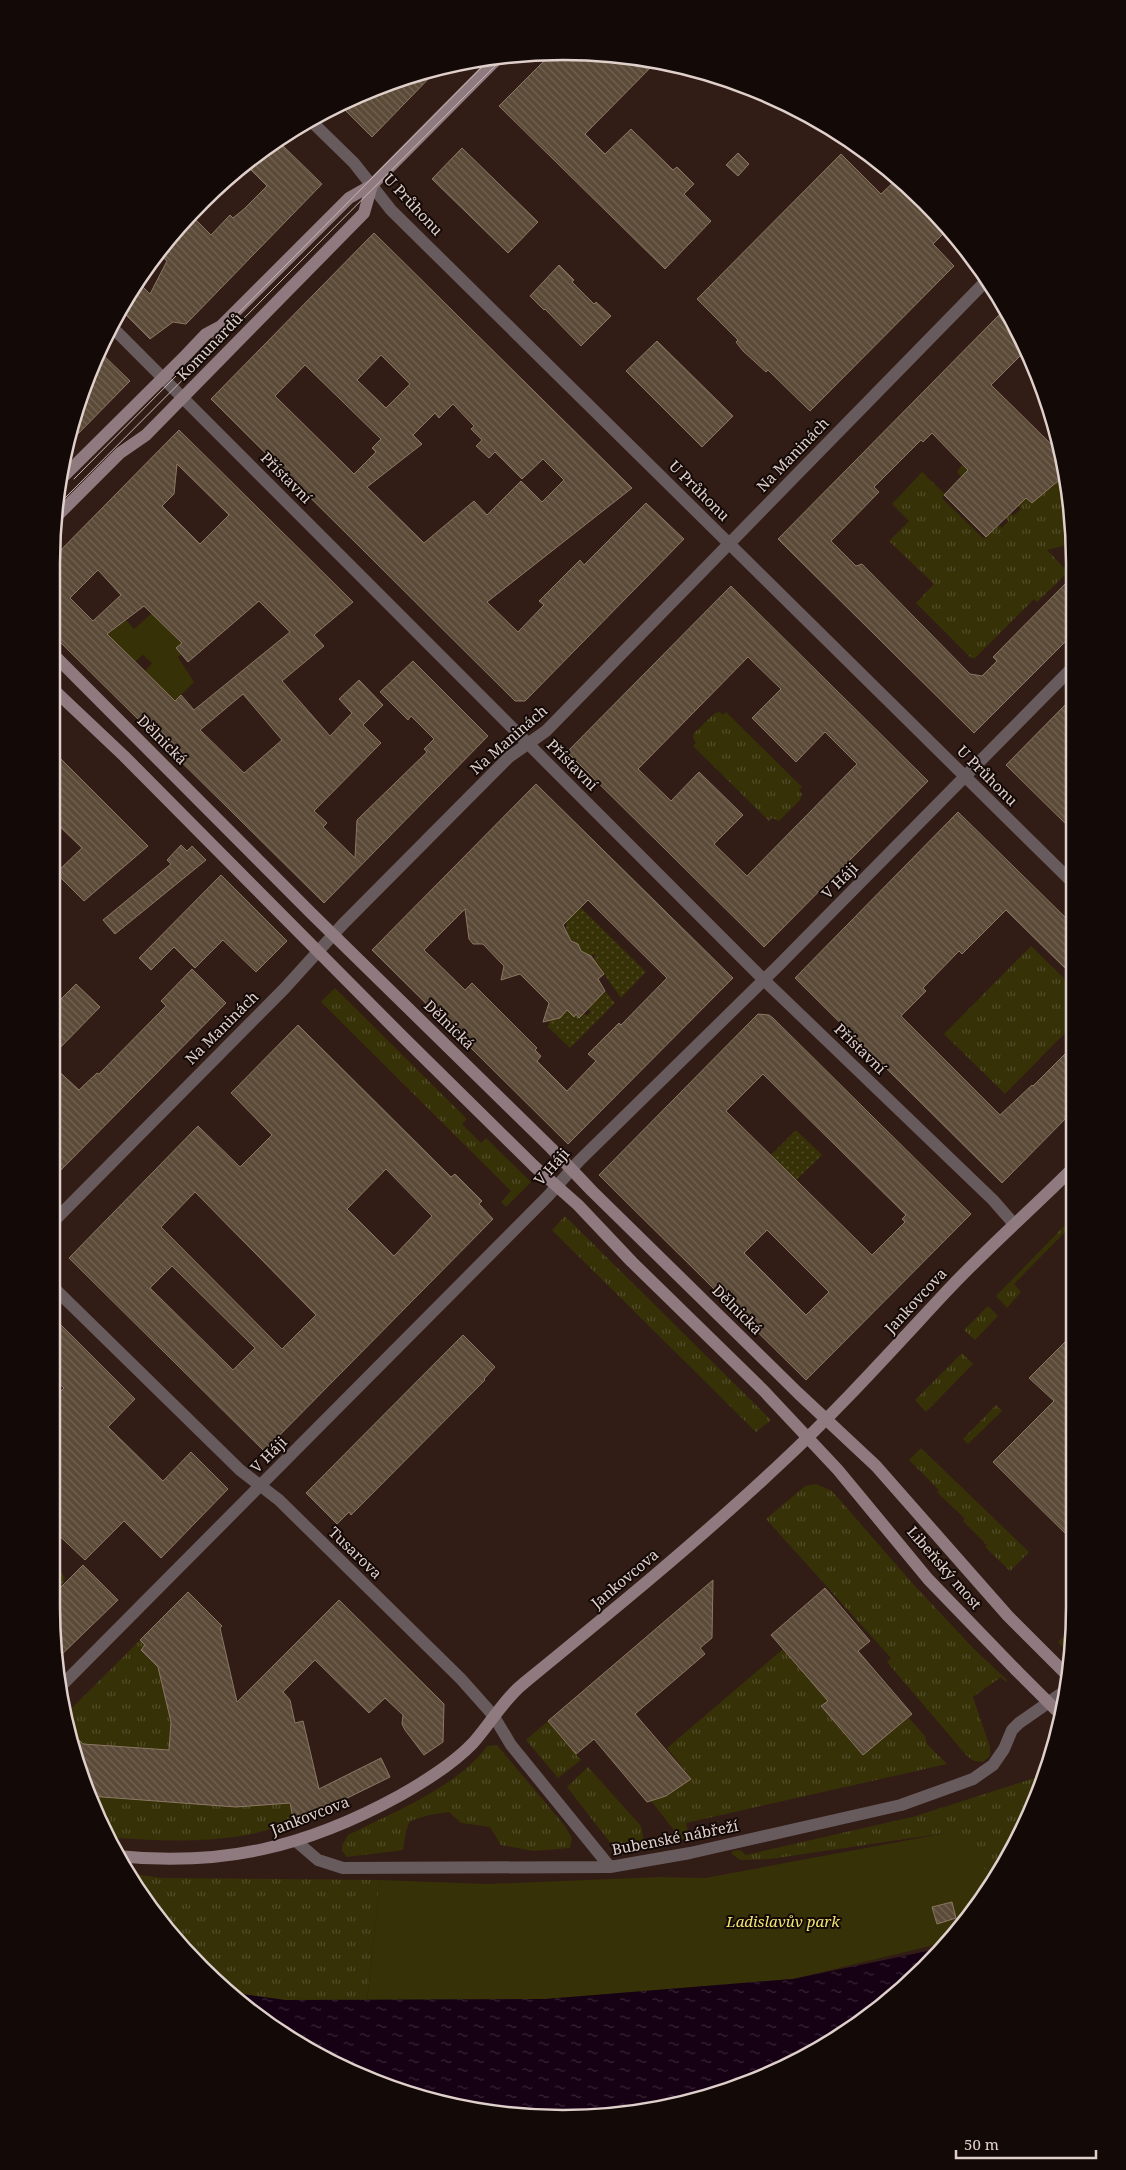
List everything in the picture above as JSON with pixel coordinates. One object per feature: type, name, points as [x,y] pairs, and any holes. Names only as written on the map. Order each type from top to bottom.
[{"type":"street","name":"Komunardů","points":[[69,471],[206,334],[221,326],[349,198],[372,185],[491,65]]},
{"type":"street","name":"U Průhonu","points":[[316,125],[354,164],[391,210],[1066,875]]},
{"type":"street","name":"Komunardů","points":[[63,510],[120,453],[146,435],[364,213],[372,185]]},
{"type":"street","name":"Na Maninách","points":[[60,1215],[284,989],[333,935],[509,757],[546,731],[981,285]]},
{"type":"street","name":"Přístavní","points":[[117,332],[764,980],[993,1200],[1014,1224]]},
{"type":"street","name":"Dělnická","points":[[60,661],[333,935],[826,1419]]},
{"type":"street","name":"V Háji","points":[[66,1681],[260,1487],[572,1169],[764,980],[1066,674]]},
{"type":"street","points":[[60,696],[124,756],[317,952],[764,1390],[808,1438]]},
{"type":"street","name":"Jankovcova","points":[[126,1857],[155,1860],[219,1858],[297,1842],[391,1800],[429,1778],[463,1753],[479,1736],[493,1715],[520,1686],[637,1591],[737,1504],[808,1438],[945,1293],[1066,1175]]},
{"type":"street","name":"Tusarova","points":[[60,1294],[240,1470],[279,1500],[461,1679],[493,1715],[511,1745],[610,1867]]},
{"type":"street","name":"Libeňský most","points":[[826,1419],[876,1466],[1038,1648],[1062,1671]]},
{"type":"street","name":"Libeňský most","points":[[808,1438],[838,1470],[928,1579],[1055,1709]]},
{"type":"street","name":"Bubenské nábřeží","points":[[297,1842],[318,1860],[343,1868],[610,1867],[690,1853],[902,1805],[973,1779],[993,1765],[1004,1750],[1012,1730],[1029,1715],[1058,1695]]},
{"type":"green space","points":[[975,447],[1031,503],[1059,480],[1062,497],[1065,545],[1047,550],[1066,570],[1066,574],[1037,602],[1034,599],[975,658],[971,658],[916,603],[934,584],[889,541],[909,521],[892,504],[922,472],[945,494],[942,498],[984,539],[998,525],[1002,528],[1008,521],[1005,518],[1010,513],[1013,516],[1021,509],[976,464],[962,477],[957,472]]},
{"type":"green space","points":[[152,613],[182,643],[181,654],[178,657],[194,682],[174,702],[145,671],[152,663],[143,655],[135,662],[106,636],[126,620],[134,629]]},
{"type":"green space","points":[[720,712],[723,715],[726,712],[802,787],[799,790],[802,794],[800,800],[779,821],[772,818],[769,821],[693,746],[696,743],[693,738],[694,733],[715,713]]},
{"type":"green space","points":[[576,903],[646,972],[621,998],[594,960],[595,954],[589,956],[581,954],[578,944],[572,943],[566,923]]},
{"type":"green space","points":[[1031,946],[1066,980],[1066,1032],[1005,1094],[944,1034]]},
{"type":"green space","points":[[335,988],[467,1119],[462,1124],[481,1143],[486,1138],[531,1182],[506,1207],[501,1202],[511,1191],[321,1002]]},
{"type":"green space","points":[[605,991],[615,1003],[570,1048],[548,1027],[550,1020],[559,1019],[567,1010],[574,1016],[576,1014],[579,1018],[584,1013],[587,1016],[591,1012],[588,1009]]},
{"type":"green space","points":[[796,1130],[822,1155],[796,1180],[771,1155]]},
{"type":"green space","points":[[565,1216],[771,1420],[756,1432],[552,1230]]},
{"type":"green space","points":[[1066,1224],[1066,1231],[1014,1284],[1021,1292],[1007,1308],[996,1296]]},
{"type":"green space","points":[[988,1306],[998,1316],[975,1340],[964,1330]]},
{"type":"green space","points":[[962,1353],[973,1364],[926,1412],[915,1400]]},
{"type":"green space","points":[[996,1405],[1002,1411],[968,1444],[963,1439]]},
{"type":"green space","points":[[921,1448],[1029,1552],[1010,1571],[985,1547],[987,1545],[963,1521],[965,1519],[937,1492],[939,1490],[909,1460]]},
{"type":"green space","points":[[816,1484],[832,1491],[914,1585],[974,1649],[1007,1680],[1006,1682],[1001,1677],[973,1697],[990,1747],[990,1756],[983,1762],[974,1761],[967,1756],[887,1662],[891,1658],[766,1519],[805,1486]]},
{"type":"green space","points":[[60,1571],[65,1578],[60,1587]]},
{"type":"green space","points":[[1065,1635],[1064,1649],[1058,1642]]},
{"type":"green space","points":[[140,1640],[145,1645],[141,1650],[158,1667],[171,1722],[169,1751],[83,1744],[77,1738],[71,1709]]},
{"type":"green space","points":[[783,1649],[829,1700],[821,1707],[863,1754],[908,1717],[925,1736],[927,1744],[947,1764],[686,1823],[691,1841],[681,1839],[651,1801],[666,1796],[691,1778],[667,1748]]},
{"type":"green space","points":[[548,1721],[581,1760],[558,1778],[526,1740]]},
{"type":"green space","points":[[497,1745],[564,1825],[572,1838],[570,1848],[533,1851],[501,1845],[490,1827],[461,1823],[449,1812],[429,1815],[410,1821],[406,1831],[403,1850],[347,1857],[342,1851],[342,1845],[348,1835],[424,1797],[460,1774],[487,1746]]},
{"type":"green space","points":[[588,1767],[641,1826],[644,1841],[639,1849],[632,1852],[615,1849],[567,1787]]},
{"type":"green space","points":[[1036,1778],[1014,1829],[984,1881],[946,1833],[770,1859],[740,1860],[732,1854],[732,1851],[740,1850],[746,1855],[916,1816]]},
{"type":"green space","points":[[97,1796],[289,1803],[293,1818],[292,1822],[275,1828],[230,1838],[143,1840],[117,1838]]},
{"type":"green space","name":"Ladislavův park","points":[[946,1833],[981,1855],[987,1877],[962,1913],[936,1945],[793,1979],[546,1999],[367,2000],[380,1880],[487,1884],[660,1877],[705,1878]],"holes":[[[952,1902],[956,1918],[937,1923],[932,1907]]]},
{"type":"green space","points":[[138,1875],[162,1878],[380,1880],[367,2000],[285,2000],[242,1994],[231,1985],[185,1939],[164,1913]]},
{"type":"water","points":[[931,1950],[895,1985],[869,2006],[814,2043],[785,2058],[755,2072],[693,2093],[629,2106],[596,2109],[530,2109],[497,2106],[433,2093],[401,2083],[371,2072],[311,2043],[242,1994],[285,2000],[546,1999],[793,1979]]},
{"type":"building","points":[[544,61],[596,61],[650,68],[585,134],[605,154],[631,129],[673,170],[677,167],[694,184],[684,194],[711,221],[665,269],[499,106]]},
{"type":"building","points":[[429,78],[372,137],[345,110],[371,98]]},
{"type":"building","points":[[283,146],[322,184],[186,324],[173,322],[150,339],[125,314],[143,287],[150,294],[167,261],[164,257],[196,220],[211,235],[230,215],[233,218],[267,186],[250,169]]},
{"type":"building","points":[[462,148],[538,222],[508,253],[432,179]]},
{"type":"building","points":[[738,153],[749,164],[738,176],[726,165]]},
{"type":"building","points":[[841,154],[881,194],[893,183],[919,207],[943,234],[933,244],[954,266],[810,411],[768,370],[766,372],[743,351],[736,342],[738,340],[697,299]]},
{"type":"building","points":[[374,233],[632,488],[487,602],[518,632],[544,605],[539,601],[580,560],[584,565],[646,503],[684,539],[525,701],[515,701],[211,399]],"holes":[[[381,355],[410,384],[386,408],[357,380]],[[305,365],[381,439],[372,448],[376,452],[354,474],[275,396]],[[453,404],[474,426],[471,429],[482,440],[476,446],[489,458],[495,452],[522,479],[543,459],[564,480],[542,502],[521,481],[487,515],[474,501],[424,543],[367,487],[422,444],[413,435],[435,413],[439,418]]]},
{"type":"building","points":[[559,265],[574,280],[572,282],[594,304],[596,302],[611,316],[581,346],[530,296]]},
{"type":"building","points":[[1000,314],[1021,355],[991,385],[1052,445],[1059,480],[1032,503],[1026,498],[986,537],[944,495],[968,470],[932,433],[923,442],[921,440],[874,487],[879,492],[831,541],[856,566],[862,564],[970,674],[982,676],[997,661],[993,657],[1066,583],[1066,641],[974,733],[778,539]]},
{"type":"building","points":[[657,341],[733,416],[702,447],[626,371]]},
{"type":"building","points":[[105,357],[130,381],[76,435],[87,401]]},
{"type":"building","points":[[179,430],[353,602],[314,635],[324,646],[282,681],[330,736],[352,713],[339,699],[359,680],[383,705],[363,725],[381,743],[314,811],[327,823],[323,827],[355,858],[357,820],[427,752],[424,749],[434,739],[411,716],[408,720],[380,692],[413,661],[488,736],[324,903],[60,642],[60,550]],"holes":[[[177,464],[229,515],[200,544],[162,506],[174,494]],[[98,570],[121,595],[93,621],[70,598]],[[259,601],[290,632],[194,710],[181,695],[175,701],[107,634],[144,606],[182,643],[176,648],[188,662]],[[243,694],[282,740],[244,773],[200,730]]]},
{"type":"building","points":[[731,586],[928,781],[764,947],[567,752]],"holes":[[[748,657],[781,689],[752,718],[796,762],[825,732],[857,764],[747,876],[714,844],[743,815],[699,772],[671,801],[638,769]]]},
{"type":"building","points":[[1066,704],[1066,824],[1006,765]]},
{"type":"building","points":[[60,758],[148,846],[84,901],[60,877],[60,869],[82,848],[60,827]]},
{"type":"building","points":[[536,784],[733,978],[568,1144],[372,950]],"holes":[[[588,900],[667,978],[621,1025],[619,1023],[588,1054],[596,1061],[567,1091],[537,1061],[541,1056],[535,1050],[537,1048],[472,983],[465,990],[424,950],[465,909],[469,939],[473,944],[483,944],[504,966],[501,980],[520,974],[549,1003],[543,1022],[560,1018],[567,1010],[574,1017],[576,1014],[579,1018],[605,991],[598,979],[604,974],[591,956],[581,951],[578,944],[571,941],[563,925]]]},
{"type":"building","points":[[958,812],[1066,918],[1066,969],[1006,910],[962,954],[959,951],[923,988],[926,991],[901,1016],[1000,1115],[1066,1053],[1066,1118],[1002,1183],[795,978]]},
{"type":"building","points":[[181,845],[187,851],[192,846],[206,860],[115,934],[103,920],[171,864],[167,860]]},
{"type":"building","points":[[221,875],[287,941],[256,972],[223,940],[195,968],[174,947],[151,970],[139,958]]},
{"type":"building","points":[[192,969],[226,1003],[60,1171],[60,1072],[79,1090],[97,1073],[99,1074],[166,1006],[161,1001]]},
{"type":"building","points":[[76,984],[100,1007],[60,1048],[60,1000]]},
{"type":"building","points":[[758,1014],[769,1015],[971,1214],[806,1380],[599,1175]],"holes":[[[763,1074],[906,1215],[902,1219],[905,1222],[872,1255],[726,1111]],[[767,1230],[829,1292],[806,1315],[744,1253]]]},
{"type":"building","points":[[298,1025],[451,1177],[455,1174],[482,1201],[479,1204],[493,1219],[264,1451],[69,1258],[198,1126],[240,1167],[272,1135],[231,1093]],"holes":[[[386,1169],[432,1216],[394,1256],[347,1209]],[[195,1192],[316,1315],[282,1349],[161,1227]],[[172,1266],[255,1348],[233,1370],[150,1288]]]},
{"type":"building","points":[[60,1324],[135,1399],[108,1427],[163,1481],[191,1452],[228,1489],[161,1558],[124,1521],[85,1560],[60,1536],[60,1392],[64,1388],[60,1384]]},
{"type":"building","points":[[463,1335],[495,1367],[485,1380],[351,1515],[349,1512],[337,1524],[306,1493]]},
{"type":"building","points":[[1066,1341],[1066,1534],[993,1462],[1054,1401],[1029,1378]]},
{"type":"building","points":[[83,1565],[118,1600],[62,1654],[60,1607],[61,1587]]},
{"type":"building","points":[[713,1580],[712,1638],[700,1648],[705,1654],[635,1714],[691,1779],[666,1796],[647,1802],[594,1739],[576,1754],[548,1721]]},
{"type":"building","points":[[825,1588],[870,1641],[858,1651],[912,1714],[863,1755],[821,1706],[828,1701],[771,1635]]},
{"type":"building","points":[[188,1592],[222,1626],[220,1628],[237,1702],[339,1600],[444,1704],[443,1742],[424,1755],[405,1730],[402,1724],[403,1715],[385,1698],[369,1713],[315,1660],[283,1692],[290,1700],[295,1723],[303,1721],[319,1789],[381,1758],[390,1777],[333,1805],[293,1818],[290,1803],[236,1807],[97,1797],[77,1738],[83,1744],[169,1750],[171,1722],[158,1667],[141,1650],[145,1645],[140,1640]]},
{"type":"building","points":[[952,1902],[956,1918],[937,1924],[932,1907]]},
{"type":"tram line","points":[[64,499],[497,64]]},
{"type":"tram line","points":[[74,479],[482,67]]}]
